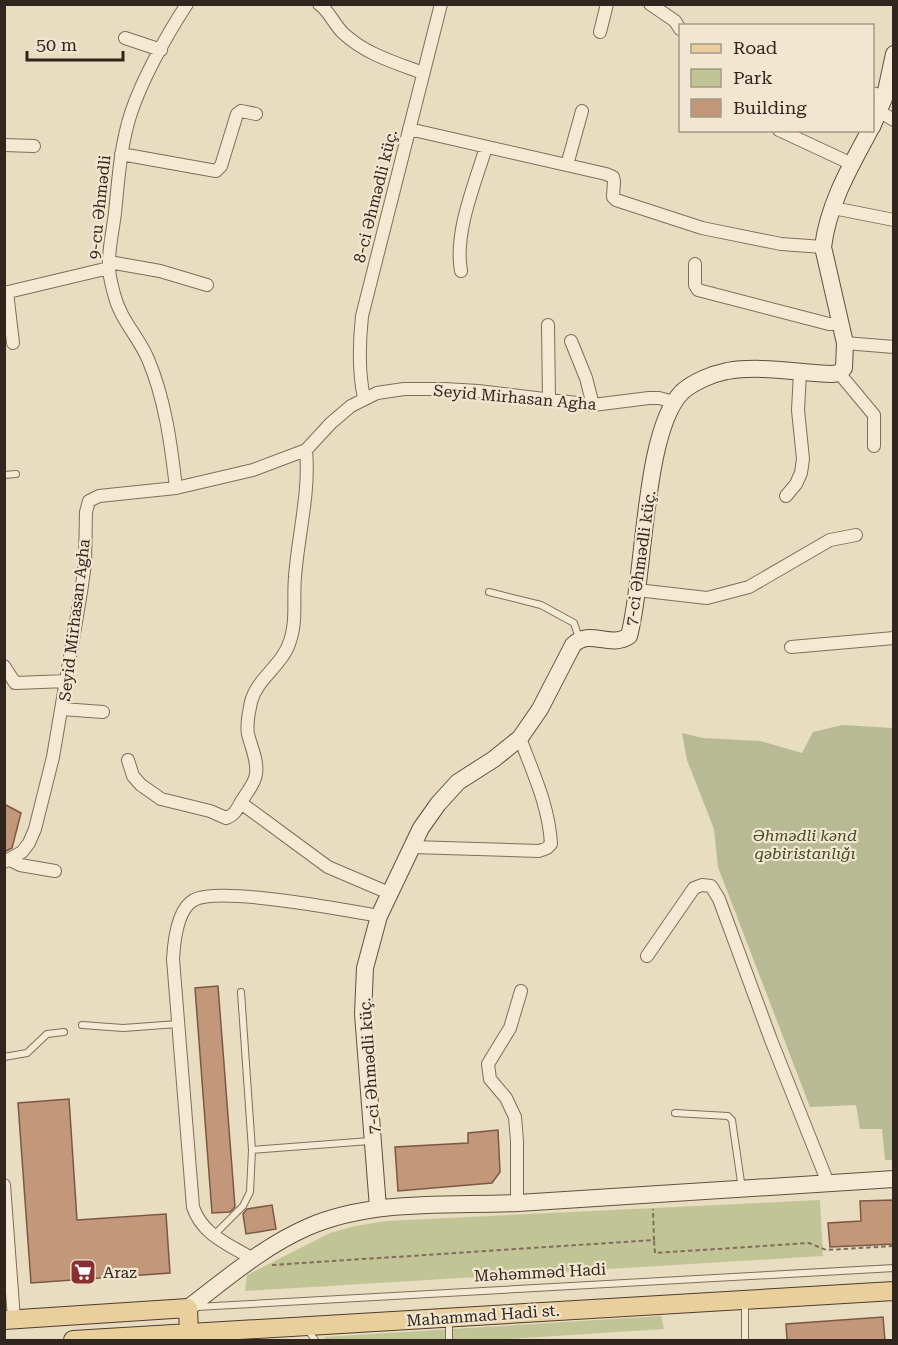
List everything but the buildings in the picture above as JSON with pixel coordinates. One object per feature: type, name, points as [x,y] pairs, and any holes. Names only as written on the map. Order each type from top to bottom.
[{"type":"main road","name":"Mahammad Hadi st.","points":[[73,1341],[310,1334],[449,1317],[894,1292]]},
{"type":"main road","points":[[9,1320],[188,1308],[189,1337]]},
{"type":"street","name":"9-cu Əhmədli","points":[[176,488],[170,441],[155,375],[146,354],[122,315],[114,297],[109,265],[121,154],[128,122],[160,50],[187,4]]},
{"type":"street","name":"8-ci Əhmədli küç.","points":[[364,398],[360,381],[358,351],[362,316],[441,4]]},
{"type":"street","points":[[600,32],[607,4]]},
{"type":"street","points":[[650,4],[679,26]]},
{"type":"street","points":[[325,6],[342,32],[356,43],[372,54],[423,74]]},
{"type":"street","points":[[125,38],[160,50]]},
{"type":"street","points":[[879,113],[894,54]]},
{"type":"street","points":[[121,154],[216,171],[221,166],[237,114],[241,111],[256,114]]},
{"type":"street","points":[[567,165],[582,111]]},
{"type":"street","points":[[409,129],[612,177],[613,197],[616,200],[702,228],[781,244],[824,247]]},
{"type":"street","points":[[783,132],[852,164]]},
{"type":"street","points":[[674,402],[696,383],[726,371],[750,369],[839,373],[844,368],[845,343],[824,247],[825,231],[852,164],[869,132]]},
{"type":"street","points":[[4,145],[34,146]]},
{"type":"street","points":[[461,271],[458,255],[462,233],[486,147]]},
{"type":"street","points":[[833,208],[894,220]]},
{"type":"street","points":[[695,264],[695,285],[698,291],[829,324],[842,324]]},
{"type":"street","points":[[13,343],[6,293],[109,265],[160,271],[207,285]]},
{"type":"street","points":[[548,325],[549,400]]},
{"type":"street","points":[[571,341],[586,378],[592,405]]},
{"type":"street","points":[[845,343],[894,347]]},
{"type":"street","points":[[786,496],[796,484],[801,473],[803,459],[798,410],[800,373]]},
{"type":"street","points":[[839,373],[874,415],[874,446]]},
{"type":"street","name":"Seyid Mirhasan Agha","points":[[7,861],[22,852],[35,829],[53,757],[85,564],[86,512],[89,501],[99,496],[176,488],[253,470],[306,450],[331,423],[351,406],[377,393],[404,389],[478,391],[592,405],[649,398],[674,402]]},
{"type":"street","name":"7-ci Əhmədli küç.","points":[[378,1208],[363,1014],[365,968],[379,916],[421,828],[438,804],[458,782],[494,759],[520,738],[540,710],[573,645],[585,637],[616,642],[629,636],[654,460],[674,402]]},
{"type":"street","points":[[128,760],[133,776],[141,785],[161,799],[210,811],[226,818],[231,816],[254,782],[256,763],[248,733],[248,720],[257,688],[279,662],[290,642],[308,469],[306,450]]},
{"type":"street","points":[[637,590],[707,598],[749,587],[830,540],[856,535]]},
{"type":"street","points":[[791,647],[894,638]]},
{"type":"street","points":[[4,666],[15,683],[67,681]]},
{"type":"street","points":[[62,709],[103,712]]},
{"type":"street","points":[[412,847],[539,851],[551,844],[550,825],[543,799],[520,738]]},
{"type":"street","points":[[241,802],[328,867],[389,893]]},
{"type":"street","points":[[7,861],[56,871]]},
{"type":"street","points":[[647,956],[693,888],[702,885],[711,886],[828,1183]]},
{"type":"street","points":[[253,1259],[213,1235],[196,1218],[193,1207],[173,959],[174,936],[185,910],[193,900],[207,895],[313,905],[379,916]]},
{"type":"street","points":[[517,1203],[515,1116],[506,1098],[490,1079],[488,1064],[510,1028],[521,991]]},
{"type":"street","points":[[188,1308],[253,1259],[308,1227],[340,1216],[378,1208],[517,1203],[894,1179]]},
{"type":"street","points":[[4,1185],[9,1320]]},
{"type":"lane","points":[[4,475],[16,474]]},
{"type":"lane","points":[[489,592],[541,605],[573,623],[579,639]]},
{"type":"lane","points":[[213,1235],[243,1206],[250,1192],[252,1150],[242,992]]},
{"type":"lane","points":[[82,1025],[123,1028],[178,1024]]},
{"type":"lane","points":[[4,1057],[27,1053],[47,1034],[64,1032]]},
{"type":"lane","points":[[675,1113],[728,1116],[732,1120],[742,1189]]},
{"type":"lane","points":[[252,1150],[374,1141]]},
{"type":"lane","name":"Məhəmməd Hadi","points":[[188,1308],[894,1268]]},
{"type":"lane","points":[[745,1299],[745,1341]]},
{"type":"lane","points":[[449,1317],[449,1341]]},
{"type":"path","points":[[652,1194],[655,1253],[809,1243],[826,1250],[894,1246]]},
{"type":"path","points":[[253,1259],[264,1266],[654,1240]]},
{"type":"green space","name":"Əhmədli kənd qəbiristanlığı","points":[[842,725],[893,728],[893,1160],[885,1160],[882,1129],[860,1129],[856,1105],[810,1107],[718,867],[714,829],[687,760],[682,733],[703,738],[760,741],[802,753],[813,732]]},
{"type":"green space","points":[[820,1200],[823,1256],[245,1291],[247,1275],[330,1233],[386,1221]]},
{"type":"green space","points":[[661,1316],[664,1329],[493,1340],[326,1340],[324,1337]]},
{"type":"place","name":"Araz","points":[[83,1272]]}]
